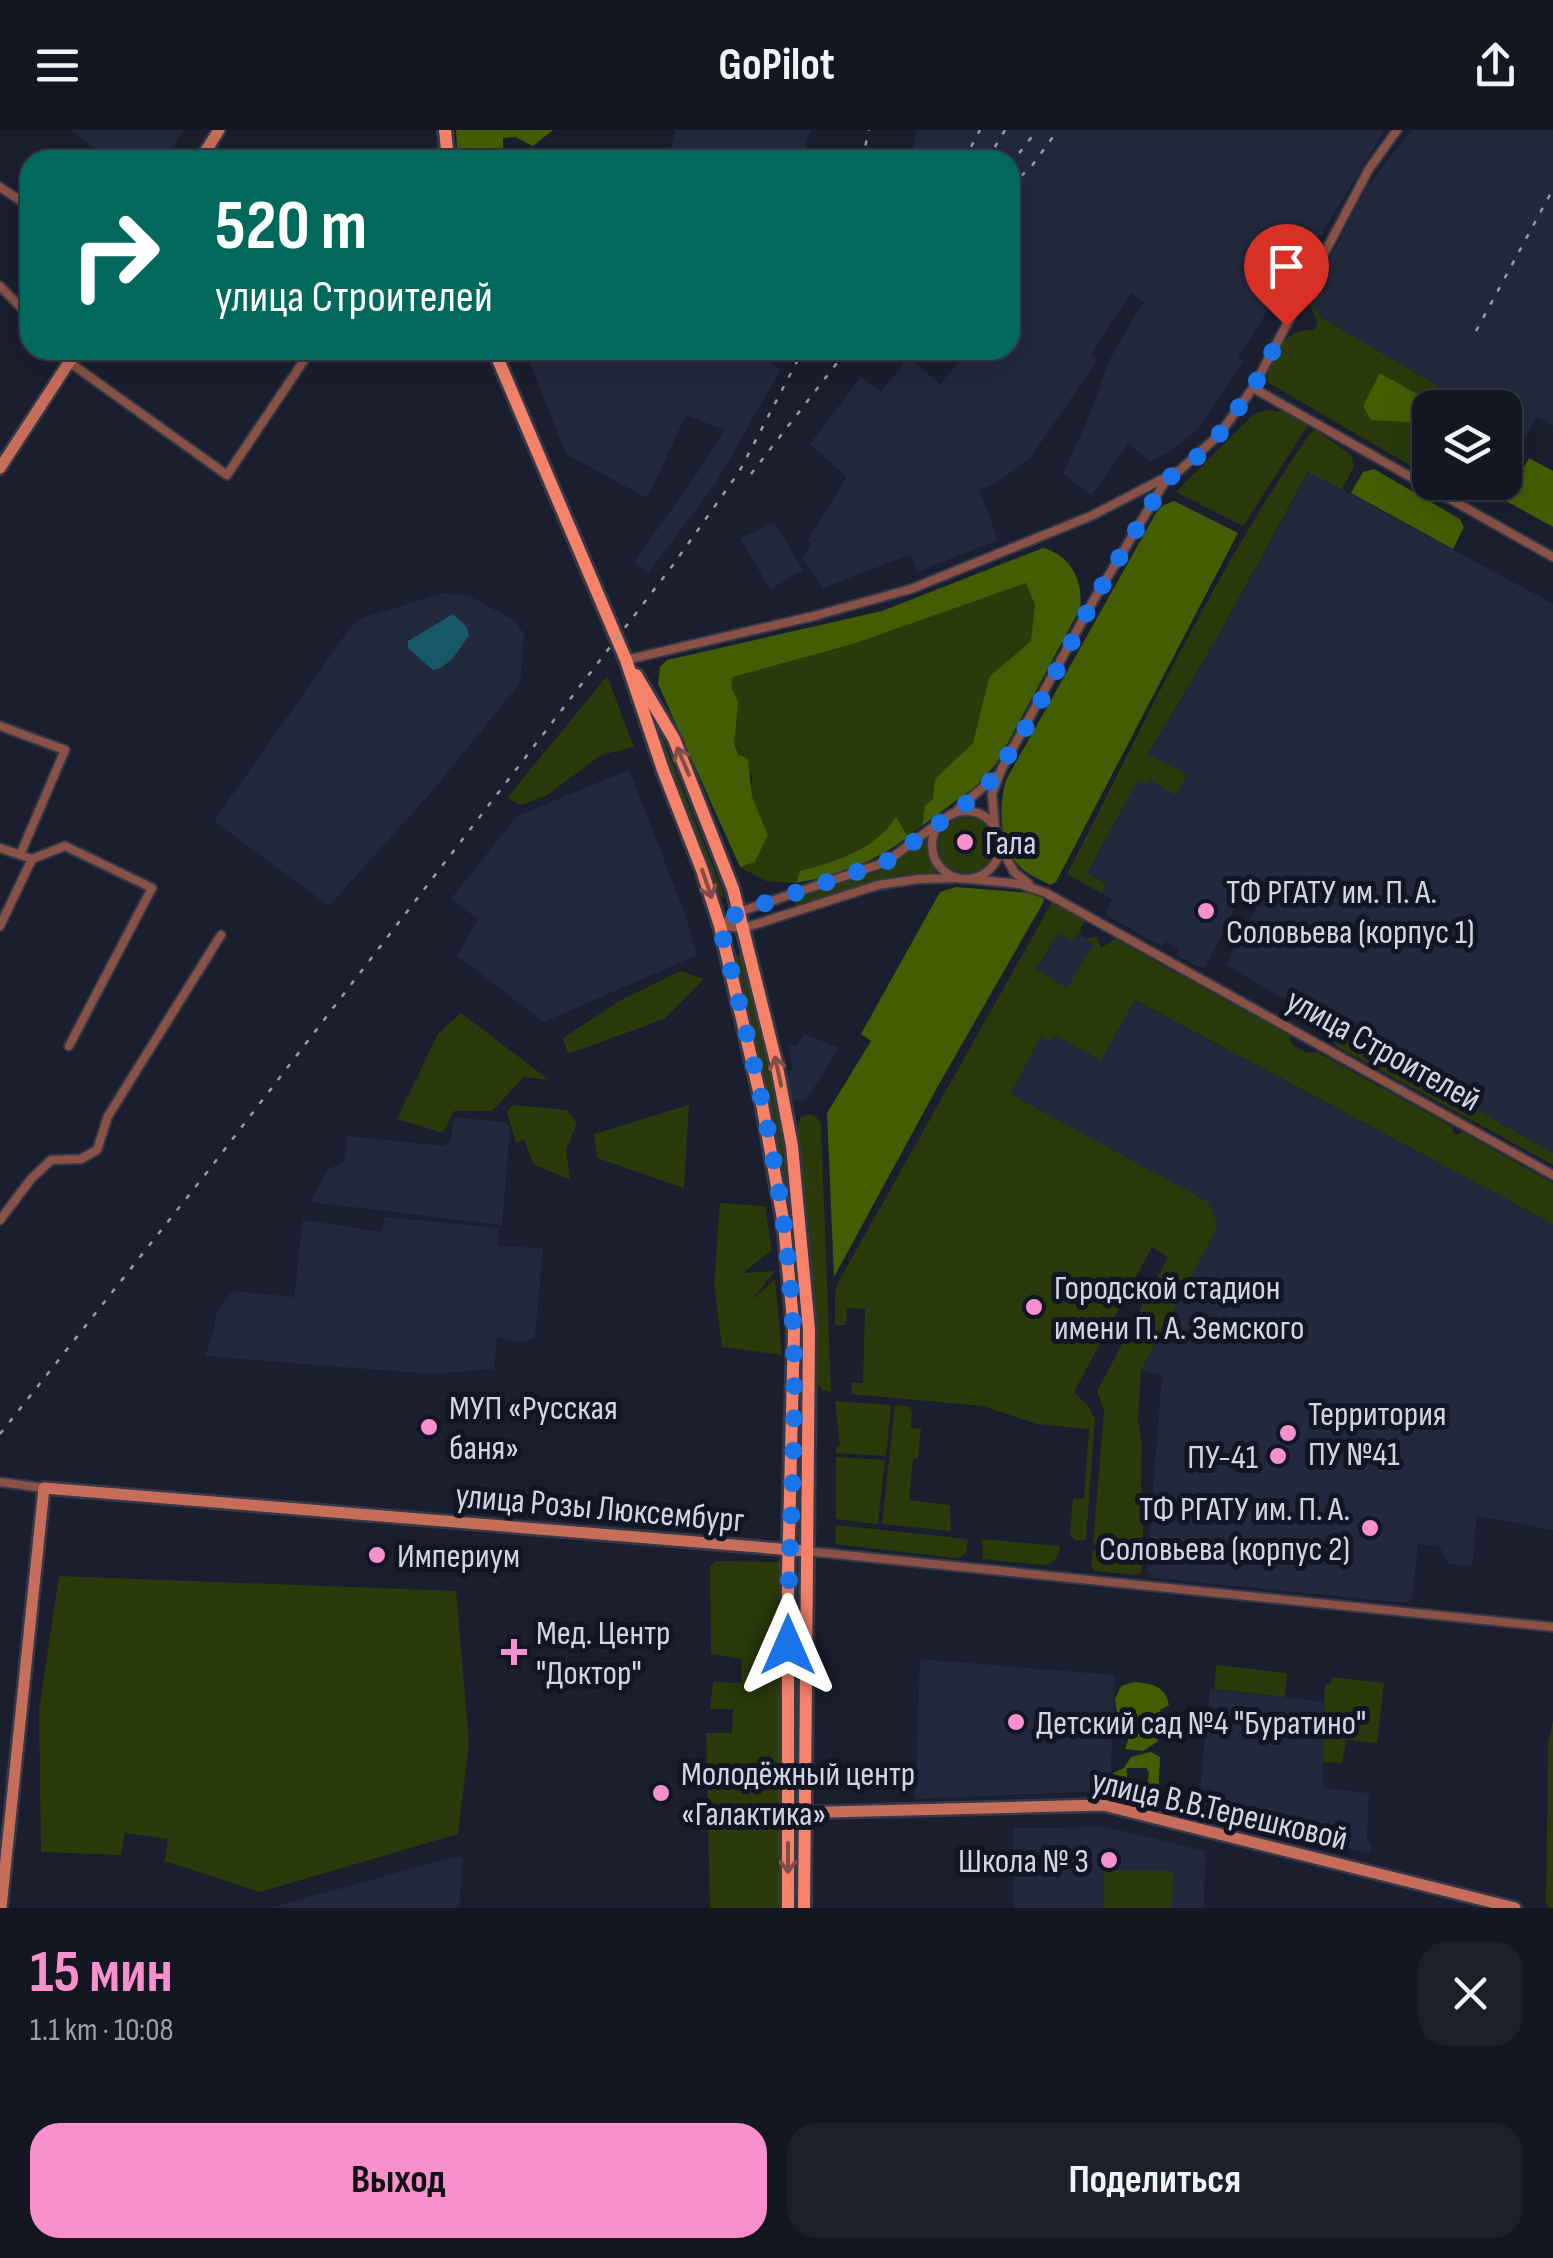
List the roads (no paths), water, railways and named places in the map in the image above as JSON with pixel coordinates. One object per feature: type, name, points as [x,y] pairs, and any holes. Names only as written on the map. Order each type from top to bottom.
[{"type":"main road","points":[[498,360],[626,660],[720,926],[764,1118],[791,1290],[794,1416],[788,1550],[788,1908]]},
{"type":"main road","points":[[626,660],[674,739],[724,862],[744,928],[786,1112],[805,1271],[810,1395],[805,1552],[804,1908]]},
{"type":"street","points":[[626,660],[911,589],[1090,516],[1166,480],[1207,449],[1253,388],[1368,170],[1397,130]]},
{"type":"street","points":[[0,286],[20,307]]},
{"type":"street","points":[[0,468],[69,362],[228,476],[304,360]]},
{"type":"street","points":[[1253,388],[1553,557]]},
{"type":"street","points":[[1033,887],[1014,872],[1000,841],[992,794],[1002,768],[1092,603],[1166,480]]},
{"type":"street","points":[[0,726],[65,750],[20,855]]},
{"type":"street","points":[[720,926],[739,912],[886,862],[981,790],[1002,768]]},
{"type":"street","points":[[957,878],[944,872],[932,849],[932,836],[948,816],[974,812],[995,828]]},
{"type":"street","points":[[720,926],[744,928],[878,885],[970,879],[993,865],[1000,841]]},
{"type":"street","points":[[0,848],[32,859],[65,846],[152,888],[69,1046]]},
{"type":"street","points":[[0,926],[32,859]]},
{"type":"street","name":"улица Строителей","points":[[970,879],[1033,887],[1553,1174]]},
{"type":"street","points":[[0,1220],[30,1178],[50,1160],[81,1159],[97,1150],[108,1116],[222,935]]},
{"type":"street","name":"улица Розы Люксембург","points":[[0,1482],[788,1550],[1553,1627]]},
{"type":"street","points":[[1,1908],[4,1832],[44,1488]]},
{"type":"street","name":"улица В.В.Терешковой","points":[[788,1813],[1103,1804],[1515,1908]]},
{"type":"railway","points":[[864,150],[869,130]]},
{"type":"railway","points":[[969,150],[980,130]]},
{"type":"railway","points":[[993,150],[1005,130]]},
{"type":"railway","points":[[1020,152],[1037,130]]},
{"type":"railway","points":[[1020,177],[1058,130]]},
{"type":"railway","points":[[1476,331],[1553,189]]},
{"type":"railway","points":[[0,1434],[208,1171],[673,565],[739,472],[798,360]]},
{"type":"railway","points":[[751,474],[839,360]]},
{"type":"place","name":"Гала","points":[[965,842]]},
{"type":"place","name":"ТФ РГАТУ им. П. А. Соловьева (корпус 1)","points":[[1206,911]]},
{"type":"place","name":"Городской стадион имени П. А. Земского","points":[[1034,1307]]},
{"type":"place","name":"МУП «Русская баня»","points":[[429,1427]]},
{"type":"place","name":"Территория ПУ №41","points":[[1288,1433]]},
{"type":"place","name":"ПУ-41","points":[[1278,1456]]},
{"type":"place","name":"ТФ РГАТУ им. П. А. Соловьева (корпус 2)","points":[[1370,1528]]},
{"type":"place","name":"Империум","points":[[377,1555]]},
{"type":"place","name":"Мед. Центр \"Доктор\"","points":[[514,1652]]},
{"type":"place","name":"Детский сад №4 \"Буратино\"","points":[[1016,1722]]},
{"type":"place","name":"Молодёжный центр «Галактика»","points":[[661,1793]]},
{"type":"place","name":"Школа № 3","points":[[1109,1860]]}]
